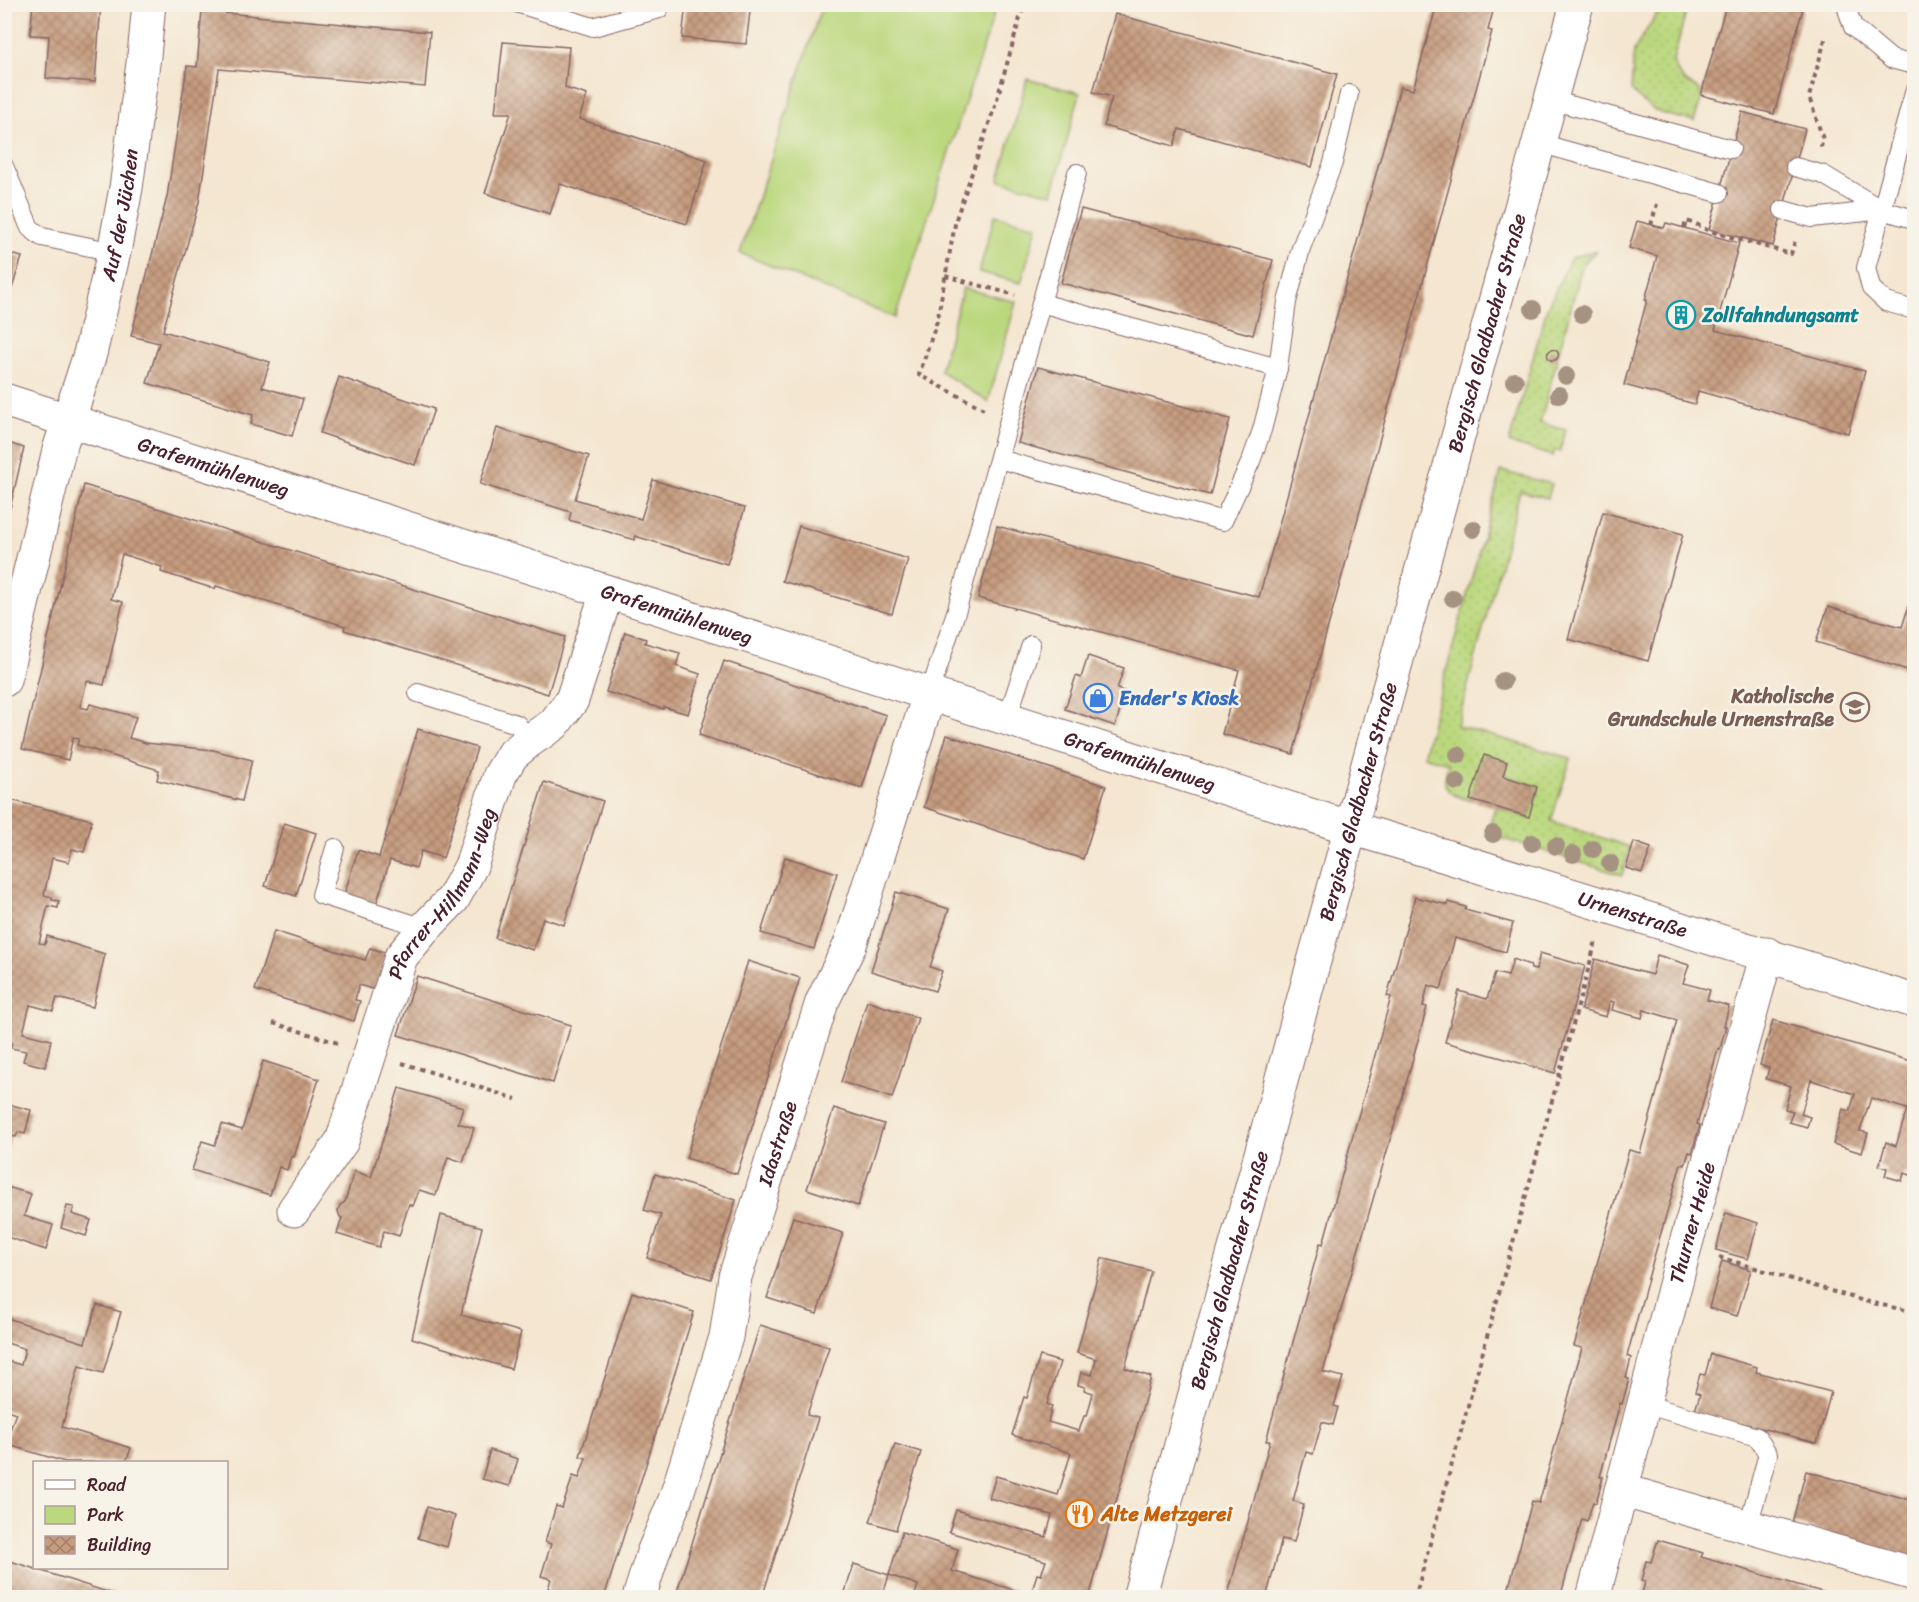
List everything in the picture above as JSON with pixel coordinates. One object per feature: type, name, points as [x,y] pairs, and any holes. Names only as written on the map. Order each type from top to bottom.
[{"type":"street","name":"Auf der Jüchen","points":[[4,680],[59,450],[90,354],[114,252],[126,188],[149,4]]},
{"type":"street","name":"Bergisch Gladbacher Straße","points":[[1139,1598],[1577,4]]},
{"type":"street","name":"Grafenmühlenweg","points":[[4,400],[1351,828]]},
{"type":"street","name":"Pfarrer-Hillmann-Weg","points":[[294,1210],[342,1141],[401,957],[453,899],[467,874],[500,776],[512,755],[554,724],[572,700],[606,592]]},
{"type":"street","name":"Idastraße","points":[[639,1598],[652,1553],[675,1500],[722,1348],[735,1277],[822,1002],[850,945],[929,695]]},
{"type":"street","name":"Urnenstraße","points":[[1351,828],[1914,1001]]},
{"type":"street","name":"Thurner Heide","points":[[1593,1598],[1685,1247],[1767,954]]},
{"type":"street","points":[[1621,1490],[1914,1574]]},
{"type":"lane","points":[[519,4],[593,27],[659,9]]},
{"type":"lane","points":[[1848,4],[1847,9],[1853,27],[1891,59],[1914,65]]},
{"type":"lane","points":[[1914,93],[1866,268],[1871,288],[1886,302],[1914,310]]},
{"type":"lane","points":[[999,459],[1223,521],[1251,462],[1262,430],[1278,368],[1287,302],[1301,248],[1333,163],[1349,94]]},
{"type":"lane","points":[[1551,100],[1731,149]]},
{"type":"lane","points":[[1539,143],[1719,193]]},
{"type":"lane","points":[[4,166],[30,228],[42,237],[114,252]]},
{"type":"lane","points":[[1795,167],[1824,175],[1882,210],[1914,219]]},
{"type":"lane","points":[[929,695],[957,609],[1077,173]]},
{"type":"lane","points":[[1783,210],[1812,218],[1882,210]]},
{"type":"lane","points":[[1041,303],[1278,368]]},
{"type":"lane","points":[[1007,719],[1030,645]]},
{"type":"lane","points":[[418,693],[517,724],[529,741]]},
{"type":"lane","points":[[335,848],[321,895],[425,928]]},
{"type":"lane","points":[[1644,1404],[1757,1437],[1768,1454],[1748,1527]]},
{"type":"path","points":[[1009,421],[919,375],[937,321],[956,219],[995,106],[1024,4]]},
{"type":"path","points":[[945,276],[1041,303]]},
{"type":"path","points":[[1415,1598],[1606,905]]},
{"type":"path","points":[[1685,1247],[1864,1301],[1914,1312]]},
{"type":"green space","points":[[1663,4],[1688,5],[1673,61],[1683,79],[1700,90],[1699,95],[1702,97],[1694,121],[1652,109],[1631,90],[1634,50]]},
{"type":"green space","points":[[822,5],[997,5],[895,318],[740,253]]},
{"type":"green space","points":[[1027,79],[1080,93],[1052,194],[999,180]]},
{"type":"green space","points":[[995,215],[1037,226],[1021,283],[979,272]]},
{"type":"green space","points":[[1597,250],[1585,262],[1581,270],[1540,423],[1566,430],[1560,451],[1555,450],[1553,456],[1509,443],[1547,308],[1571,258]]},
{"type":"green space","points":[[963,288],[1016,302],[988,402],[940,371]]},
{"type":"green space","points":[[1501,471],[1552,484],[1548,498],[1520,491],[1457,726],[1571,758],[1551,821],[1630,847],[1622,875],[1487,834],[1495,807],[1529,818],[1539,787],[1504,775],[1508,762],[1483,754],[1469,800],[1449,792],[1446,788],[1448,763],[1423,756]]},
{"type":"building","points":[[33,4],[101,4],[95,82],[46,78],[49,36],[30,35]]},
{"type":"building","points":[[686,4],[751,4],[746,44],[682,38]]},
{"type":"building","points":[[1437,4],[1495,4],[1488,30],[1492,31],[1293,754],[1222,734],[1239,670],[978,598],[997,526],[1259,597],[1400,87],[1413,90]]},
{"type":"building","points":[[1726,5],[1804,5],[1774,114],[1701,95]]},
{"type":"building","points":[[202,11],[430,32],[425,87],[219,69],[199,202],[163,331],[270,362],[262,387],[303,399],[292,436],[251,424],[253,415],[147,383],[159,343],[131,336],[167,197],[187,66],[197,67]]},
{"type":"building","points":[[1115,14],[1337,74],[1312,167],[1179,129],[1174,146],[1104,126],[1112,97],[1093,92]]},
{"type":"building","points":[[503,42],[569,47],[565,88],[587,95],[579,119],[707,160],[687,224],[560,184],[550,214],[485,193],[511,113],[495,113]]},
{"type":"building","points":[[1742,112],[1805,129],[1773,246],[1709,229]]},
{"type":"building","points":[[1081,209],[1273,260],[1253,335],[1061,283]]},
{"type":"building","name":"Zollfahndungsamt","points":[[1637,221],[1664,228],[1666,223],[1739,243],[1715,330],[1865,371],[1848,433],[1698,391],[1695,404],[1624,385],[1657,256],[1629,248]]},
{"type":"building","points":[[4,252],[22,257],[5,310],[4,310]]},
{"type":"building","points":[[1553,350],[1557,351],[1557,359],[1553,360],[1549,359],[1548,355],[1549,351]]},
{"type":"building","points":[[1038,367],[1230,419],[1210,495],[1018,443]]},
{"type":"building","points":[[339,377],[434,409],[415,465],[320,433]]},
{"type":"building","points":[[497,428],[589,456],[575,499],[641,519],[653,480],[745,508],[727,564],[635,536],[635,540],[569,520],[571,512],[480,484]]},
{"type":"building","points":[[5,442],[24,448],[5,530]]},
{"type":"building","points":[[84,485],[565,637],[548,694],[344,630],[345,626],[216,586],[215,589],[161,572],[162,567],[122,554],[111,599],[123,602],[104,685],[87,681],[80,707],[88,709],[90,704],[136,717],[129,738],[146,743],[213,750],[252,760],[242,801],[157,780],[159,770],[77,745],[79,739],[73,737],[68,760],[22,749]]},
{"type":"building","points":[[1603,512],[1683,534],[1648,661],[1568,639]]},
{"type":"building","points":[[799,526],[908,559],[892,614],[782,581]]},
{"type":"building","points":[[1914,589],[1914,672],[1816,642],[1828,607],[1902,627]]},
{"type":"building","points":[[625,632],[646,639],[645,643],[680,653],[676,666],[700,674],[688,714],[606,692]]},
{"type":"building","points":[[1088,656],[1124,668],[1117,689],[1126,692],[1115,726],[1065,709],[1076,676],[1081,678]]},
{"type":"building","points":[[724,661],[886,715],[862,788],[699,735]]},
{"type":"building","points":[[418,729],[477,748],[443,858],[421,851],[416,868],[390,860],[377,902],[347,895],[345,892],[358,850],[379,857]]},
{"type":"building","points":[[947,735],[1106,786],[1083,859],[924,807]]},
{"type":"building","points":[[1484,755],[1507,762],[1503,776],[1537,787],[1529,817],[1470,800]]},
{"type":"building","points":[[544,782],[603,801],[564,925],[543,918],[533,950],[495,938]]},
{"type":"building","points":[[10,800],[92,820],[84,852],[72,849],[69,862],[52,858],[44,895],[59,901],[58,908],[48,906],[39,943],[45,944],[47,936],[105,954],[93,1007],[57,998],[53,1011],[30,1005],[23,1033],[51,1040],[45,1067],[23,1061],[26,1051],[11,1048],[12,1042],[4,1040],[4,823]]},
{"type":"building","points":[[284,823],[316,833],[296,896],[265,886]]},
{"type":"building","points":[[1634,842],[1651,848],[1642,873],[1626,868]]},
{"type":"building","points":[[785,857],[837,873],[814,949],[761,933]]},
{"type":"building","points":[[896,892],[949,909],[930,967],[942,971],[935,991],[871,971]]},
{"type":"building","points":[[1415,897],[1448,905],[1448,902],[1466,907],[1465,910],[1513,923],[1506,952],[1455,938],[1441,989],[1428,985],[1423,1006],[1427,1007],[1323,1372],[1343,1377],[1334,1406],[1338,1407],[1333,1425],[1322,1422],[1313,1454],[1306,1452],[1293,1501],[1304,1504],[1294,1542],[1282,1539],[1266,1598],[1227,1598],[1270,1441],[1266,1441],[1391,997],[1387,996]]},
{"type":"building","points":[[274,931],[365,960],[370,948],[387,953],[375,990],[359,985],[355,1000],[360,1001],[354,1021],[255,990]]},
{"type":"building","points":[[1540,953],[1585,966],[1555,1073],[1445,1042],[1459,991],[1487,999],[1495,973],[1508,976],[1513,959],[1530,965],[1531,969],[1536,970]]},
{"type":"building","points":[[1657,955],[1689,965],[1683,983],[1710,990],[1707,1000],[1729,1006],[1724,1026],[1726,1026],[1697,1124],[1700,1125],[1692,1153],[1689,1152],[1685,1165],[1681,1164],[1652,1264],[1627,1356],[1631,1358],[1626,1378],[1629,1379],[1622,1404],[1620,1403],[1600,1477],[1603,1477],[1596,1503],[1593,1502],[1587,1521],[1582,1519],[1560,1598],[1506,1598],[1532,1501],[1539,1503],[1582,1348],[1574,1346],[1629,1150],[1640,1153],[1677,1020],[1644,1010],[1642,1018],[1612,1010],[1614,1002],[1610,1001],[1606,1017],[1581,1010],[1595,959],[1652,975]]},
{"type":"building","points":[[748,961],[800,978],[737,1174],[686,1158]]},
{"type":"building","points":[[417,976],[571,1025],[553,1083],[398,1035]]},
{"type":"building","points":[[867,1001],[918,1018],[892,1098],[841,1082]]},
{"type":"building","points":[[1773,1020],[1914,1062],[1914,1176],[1904,1173],[1902,1181],[1885,1176],[1887,1168],[1879,1166],[1886,1142],[1896,1146],[1907,1109],[1871,1098],[1860,1131],[1868,1133],[1862,1153],[1833,1144],[1843,1109],[1850,1111],[1855,1094],[1811,1080],[1801,1114],[1810,1117],[1807,1127],[1789,1122],[1793,1111],[1785,1109],[1791,1086],[1766,1079],[1769,1068],[1760,1065]]},
{"type":"building","points":[[263,1061],[319,1079],[294,1157],[291,1156],[287,1170],[279,1167],[270,1195],[192,1170],[202,1141],[215,1145],[222,1124],[242,1130]]},
{"type":"building","points":[[399,1088],[463,1107],[458,1123],[474,1128],[463,1162],[448,1157],[436,1195],[419,1190],[413,1206],[409,1204],[399,1236],[384,1231],[379,1247],[337,1234],[342,1218],[338,1211],[340,1205],[345,1202],[354,1171],[371,1177]]},
{"type":"building","points":[[4,1103],[31,1110],[25,1134],[18,1132],[16,1137],[11,1136],[8,1147],[4,1145]]},
{"type":"building","points":[[834,1108],[884,1124],[858,1206],[807,1189]]},
{"type":"building","points":[[655,1174],[736,1200],[711,1279],[647,1258],[661,1215],[644,1210]]},
{"type":"building","points":[[4,1186],[31,1194],[24,1216],[53,1225],[46,1250],[4,1236]]},
{"type":"building","points":[[67,1206],[74,1207],[72,1214],[91,1220],[86,1236],[61,1228]]},
{"type":"building","points":[[1726,1213],[1758,1223],[1748,1259],[1716,1250]]},
{"type":"building","points":[[441,1215],[482,1227],[461,1315],[521,1332],[511,1369],[412,1338]]},
{"type":"building","points":[[793,1217],[843,1233],[817,1314],[767,1298]]},
{"type":"building","points":[[1102,1258],[1151,1271],[1125,1368],[1151,1377],[1089,1598],[1030,1598],[1037,1574],[1041,1575],[1046,1561],[949,1532],[956,1510],[1046,1537],[1052,1515],[989,1498],[996,1476],[1058,1495],[1071,1453],[1012,1435],[1040,1356],[1060,1362],[1047,1404],[1052,1406],[1048,1422],[1079,1431],[1084,1416],[1087,1416],[1093,1393],[1078,1385],[1081,1372],[1092,1375],[1096,1359],[1077,1353]]},
{"type":"building","points":[[1722,1261],[1751,1270],[1737,1316],[1709,1308]]},
{"type":"building","points":[[632,1292],[694,1312],[604,1598],[545,1598],[551,1579],[541,1576],[551,1544],[545,1542],[556,1506],[562,1508],[573,1476],[579,1478],[586,1458],[580,1456]]},
{"type":"building","points":[[97,1305],[121,1312],[103,1373],[79,1366],[62,1427],[131,1448],[126,1461],[62,1461],[5,1444],[16,1413],[4,1409],[4,1360],[21,1365],[25,1349],[4,1342],[4,1317],[85,1343]]},
{"type":"building","points":[[760,1325],[829,1347],[807,1415],[818,1418],[762,1598],[675,1598]]},
{"type":"building","points":[[1711,1354],[1757,1367],[1756,1372],[1831,1392],[1817,1443],[1742,1423],[1741,1427],[1694,1414],[1700,1394],[1695,1392],[1700,1374],[1705,1375]]},
{"type":"building","points":[[895,1444],[921,1452],[896,1530],[870,1522]]},
{"type":"building","points":[[490,1450],[518,1459],[510,1486],[482,1479]]},
{"type":"building","points":[[1806,1471],[1914,1501],[1914,1558],[1792,1523]]},
{"type":"building","points":[[427,1507],[455,1516],[447,1547],[418,1538]]},
{"type":"building","points":[[902,1532],[958,1549],[952,1571],[1024,1593],[1023,1598],[914,1598],[918,1585],[889,1575]]},
{"type":"building","points":[[1658,1540],[1703,1553],[1701,1557],[1843,1598],[1641,1598],[1645,1582],[1641,1581],[1646,1561],[1651,1562]]},
{"type":"building","points":[[4,1559],[123,1597],[123,1598],[4,1598]]},
{"type":"building","points":[[854,1564],[889,1575],[882,1598],[843,1598]]},
{"type":"place","name":"Zollfahndungsamt","points":[[1681,315]]},
{"type":"place","name":"Ender's Kiosk","points":[[1098,698]]},
{"type":"place","name":"Katholische Grundschule Urnenstraße","points":[[1855,707]]},
{"type":"place","name":"Alte Metzgerei","points":[[1080,1514]]}]
